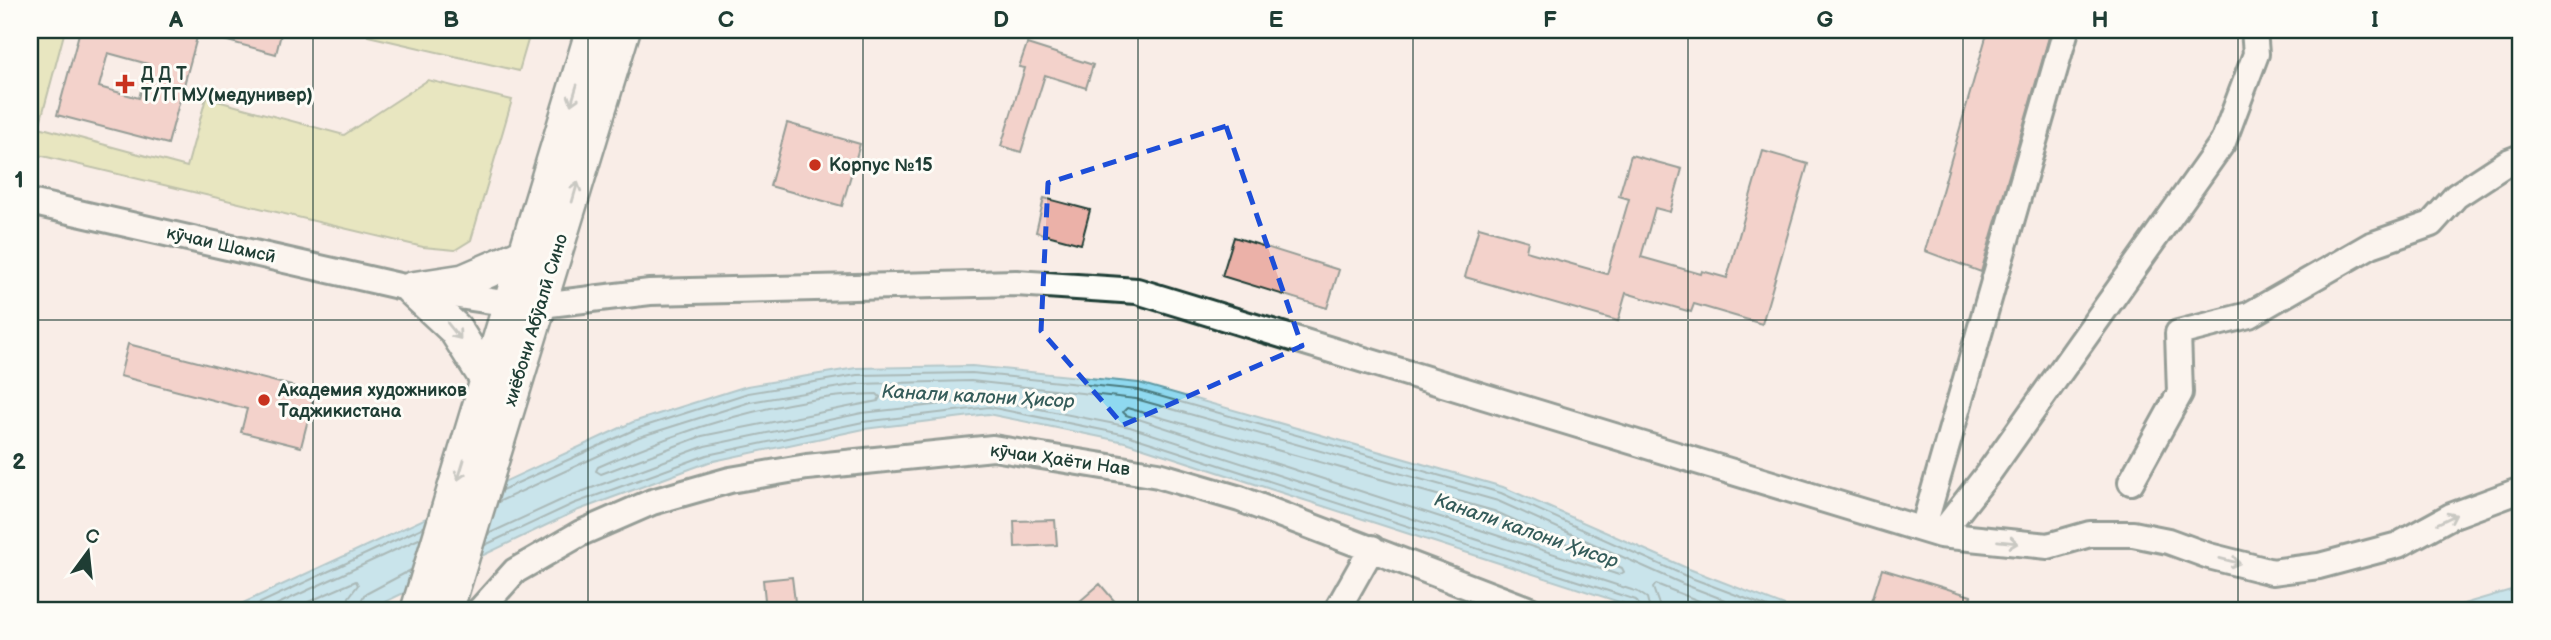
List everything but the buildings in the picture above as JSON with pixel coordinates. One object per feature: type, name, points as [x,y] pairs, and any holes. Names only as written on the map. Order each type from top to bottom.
[{"type":"main road","name":"хиёбони Абӯалӣ Сино","points":[[526,304],[526,254],[593,30]]},
{"type":"main road","name":"хиёбони Абӯалӣ Сино","points":[[418,610],[623,30]]},
{"type":"main road","points":[[412,289],[464,281],[526,254]]},
{"type":"main road","points":[[412,289],[455,329],[492,400]]},
{"type":"main road","name":"хиёбони Абӯалӣ Сино","points":[[446,610],[492,400]]},
{"type":"street","points":[[1932,532],[2066,30]]},
{"type":"street","points":[[1932,532],[1990,471],[2223,142],[2256,54],[2254,30]]},
{"type":"street","points":[[2131,482],[2180,393],[2178,333],[2249,315],[2371,245],[2431,224],[2456,196],[2508,162],[2521,157]]},
{"type":"street","name":"кӯчаи Шамсӣ","points":[[30,202],[412,289],[526,304],[650,292],[1016,283],[1137,290],[1932,532],[2048,546],[2090,534],[2133,534],[2168,541],[2209,556],[2273,572],[2319,566],[2399,545],[2452,516],[2521,490]]},
{"type":"street","name":"кӯчаи Ҳаёти Нав","points":[[480,610],[515,571],[548,550],[640,507],[677,494],[730,480],[807,467],[993,448],[1158,475],[1240,499],[1530,610]]},
{"type":"street","points":[[1337,610],[1372,548]]},
{"type":"highlighted area","points":[[1226,126],[1302,346],[1123,425],[1041,331],[1048,183]]},
{"type":"green space","points":[[30,30],[65,30],[39,127],[187,167],[206,98],[344,135],[428,80],[512,100],[471,240],[455,250],[423,247],[30,153]]},
{"type":"green space","points":[[370,30],[531,30],[519,71],[368,36]]},
{"type":"water","name":"Канали калони Ҳисор","points":[[972,366],[1139,383],[1503,487],[1689,569],[1795,610],[1644,610],[1125,442],[988,414],[864,429],[709,462],[576,511],[368,610],[228,610],[633,422],[747,386],[856,368]]},
{"type":"water","points":[[2521,587],[2521,610],[2443,610]]},
{"type":"place","name":"Д Д Т Т/ТГМУ(медунивер)","points":[[125,84]]},
{"type":"place","name":"Корпус №15","points":[[815,165]]},
{"type":"place","name":"Академия художников Таджикистана","points":[[264,400]]}]
